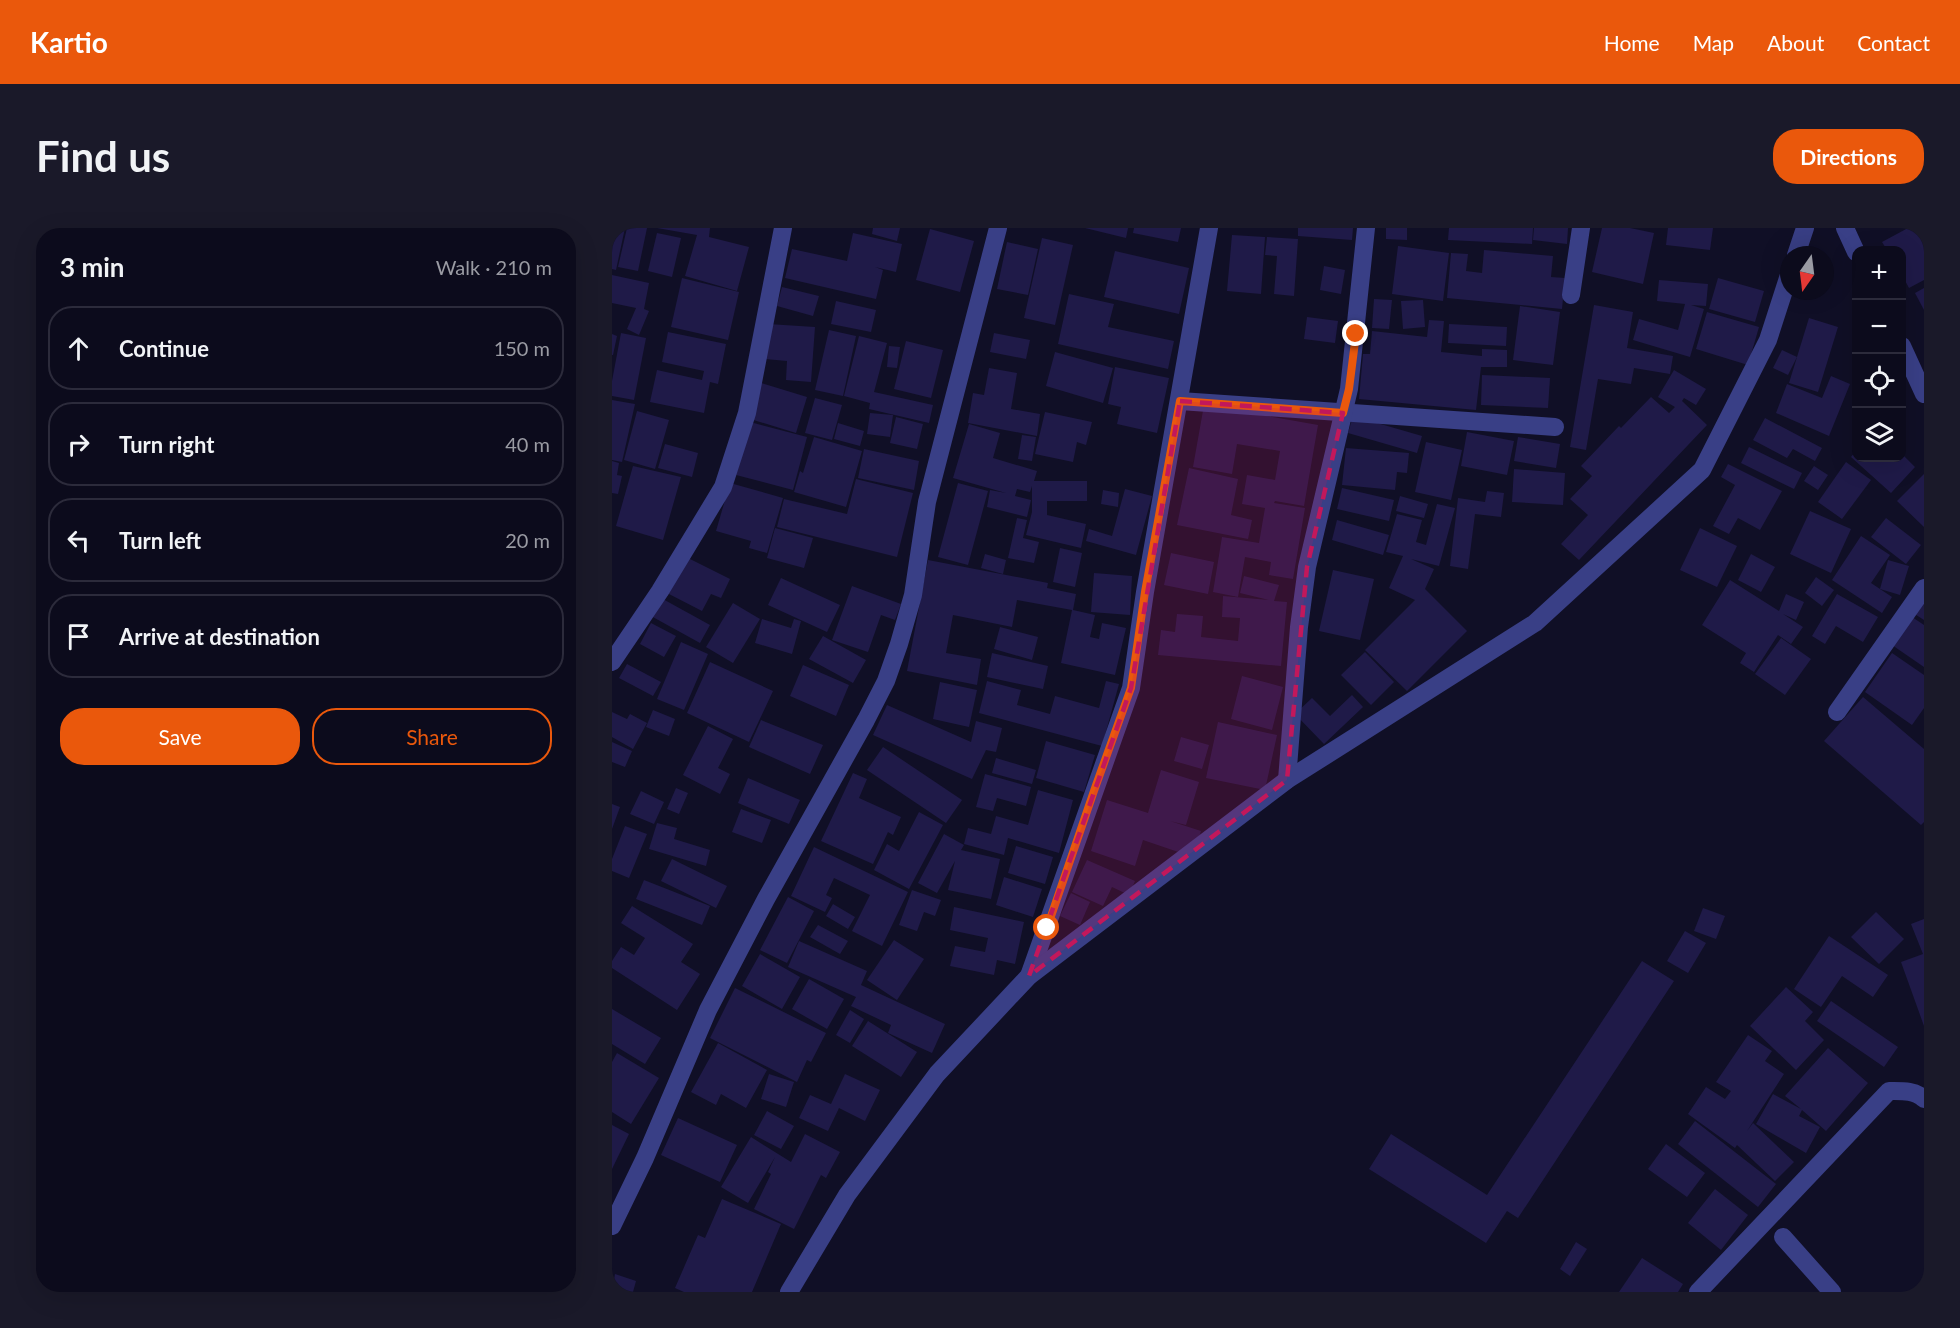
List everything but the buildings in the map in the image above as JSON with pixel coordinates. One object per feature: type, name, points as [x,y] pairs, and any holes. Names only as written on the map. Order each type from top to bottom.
[{"type":"street","points":[[612,662],[660,591],[723,487],[747,413],[783,228]]},
{"type":"street","points":[[612,1226],[645,1158],[708,1010],[766,898],[886,681],[900,644],[913,595],[927,502],[998,228]]},
{"type":"street","points":[[1029,976],[1131,688],[1145,592],[1209,228]]},
{"type":"street","points":[[1287,780],[1299,627],[1307,567],[1349,389],[1366,228]]},
{"type":"street","points":[[1571,295],[1581,228]]},
{"type":"street","points":[[1799,246],[1804,228]]},
{"type":"street","points":[[1845,228],[1854,246]]},
{"type":"street","points":[[789,1292],[847,1195],[938,1074],[1029,976],[1287,780],[1535,623],[1702,470],[1768,340],[1781,300]]},
{"type":"street","points":[[1906,354],[1924,393]]},
{"type":"street","points":[[1180,401],[1555,427]]},
{"type":"street","points":[[1837,712],[1924,588]]},
{"type":"street","points":[[1698,1292],[1889,1091],[1904,1090],[1920,1095],[1924,1099]]},
{"type":"street","points":[[1783,1237],[1832,1292]]},
{"type":"highlighted area","points":[[1180,401],[1343,413],[1307,567],[1287,780],[1029,976],[1131,688]]},
{"type":"route","points":[[1047,928],[1131,688],[1145,592],[1180,401],[1343,413],[1349,389],[1356,334]]}]
